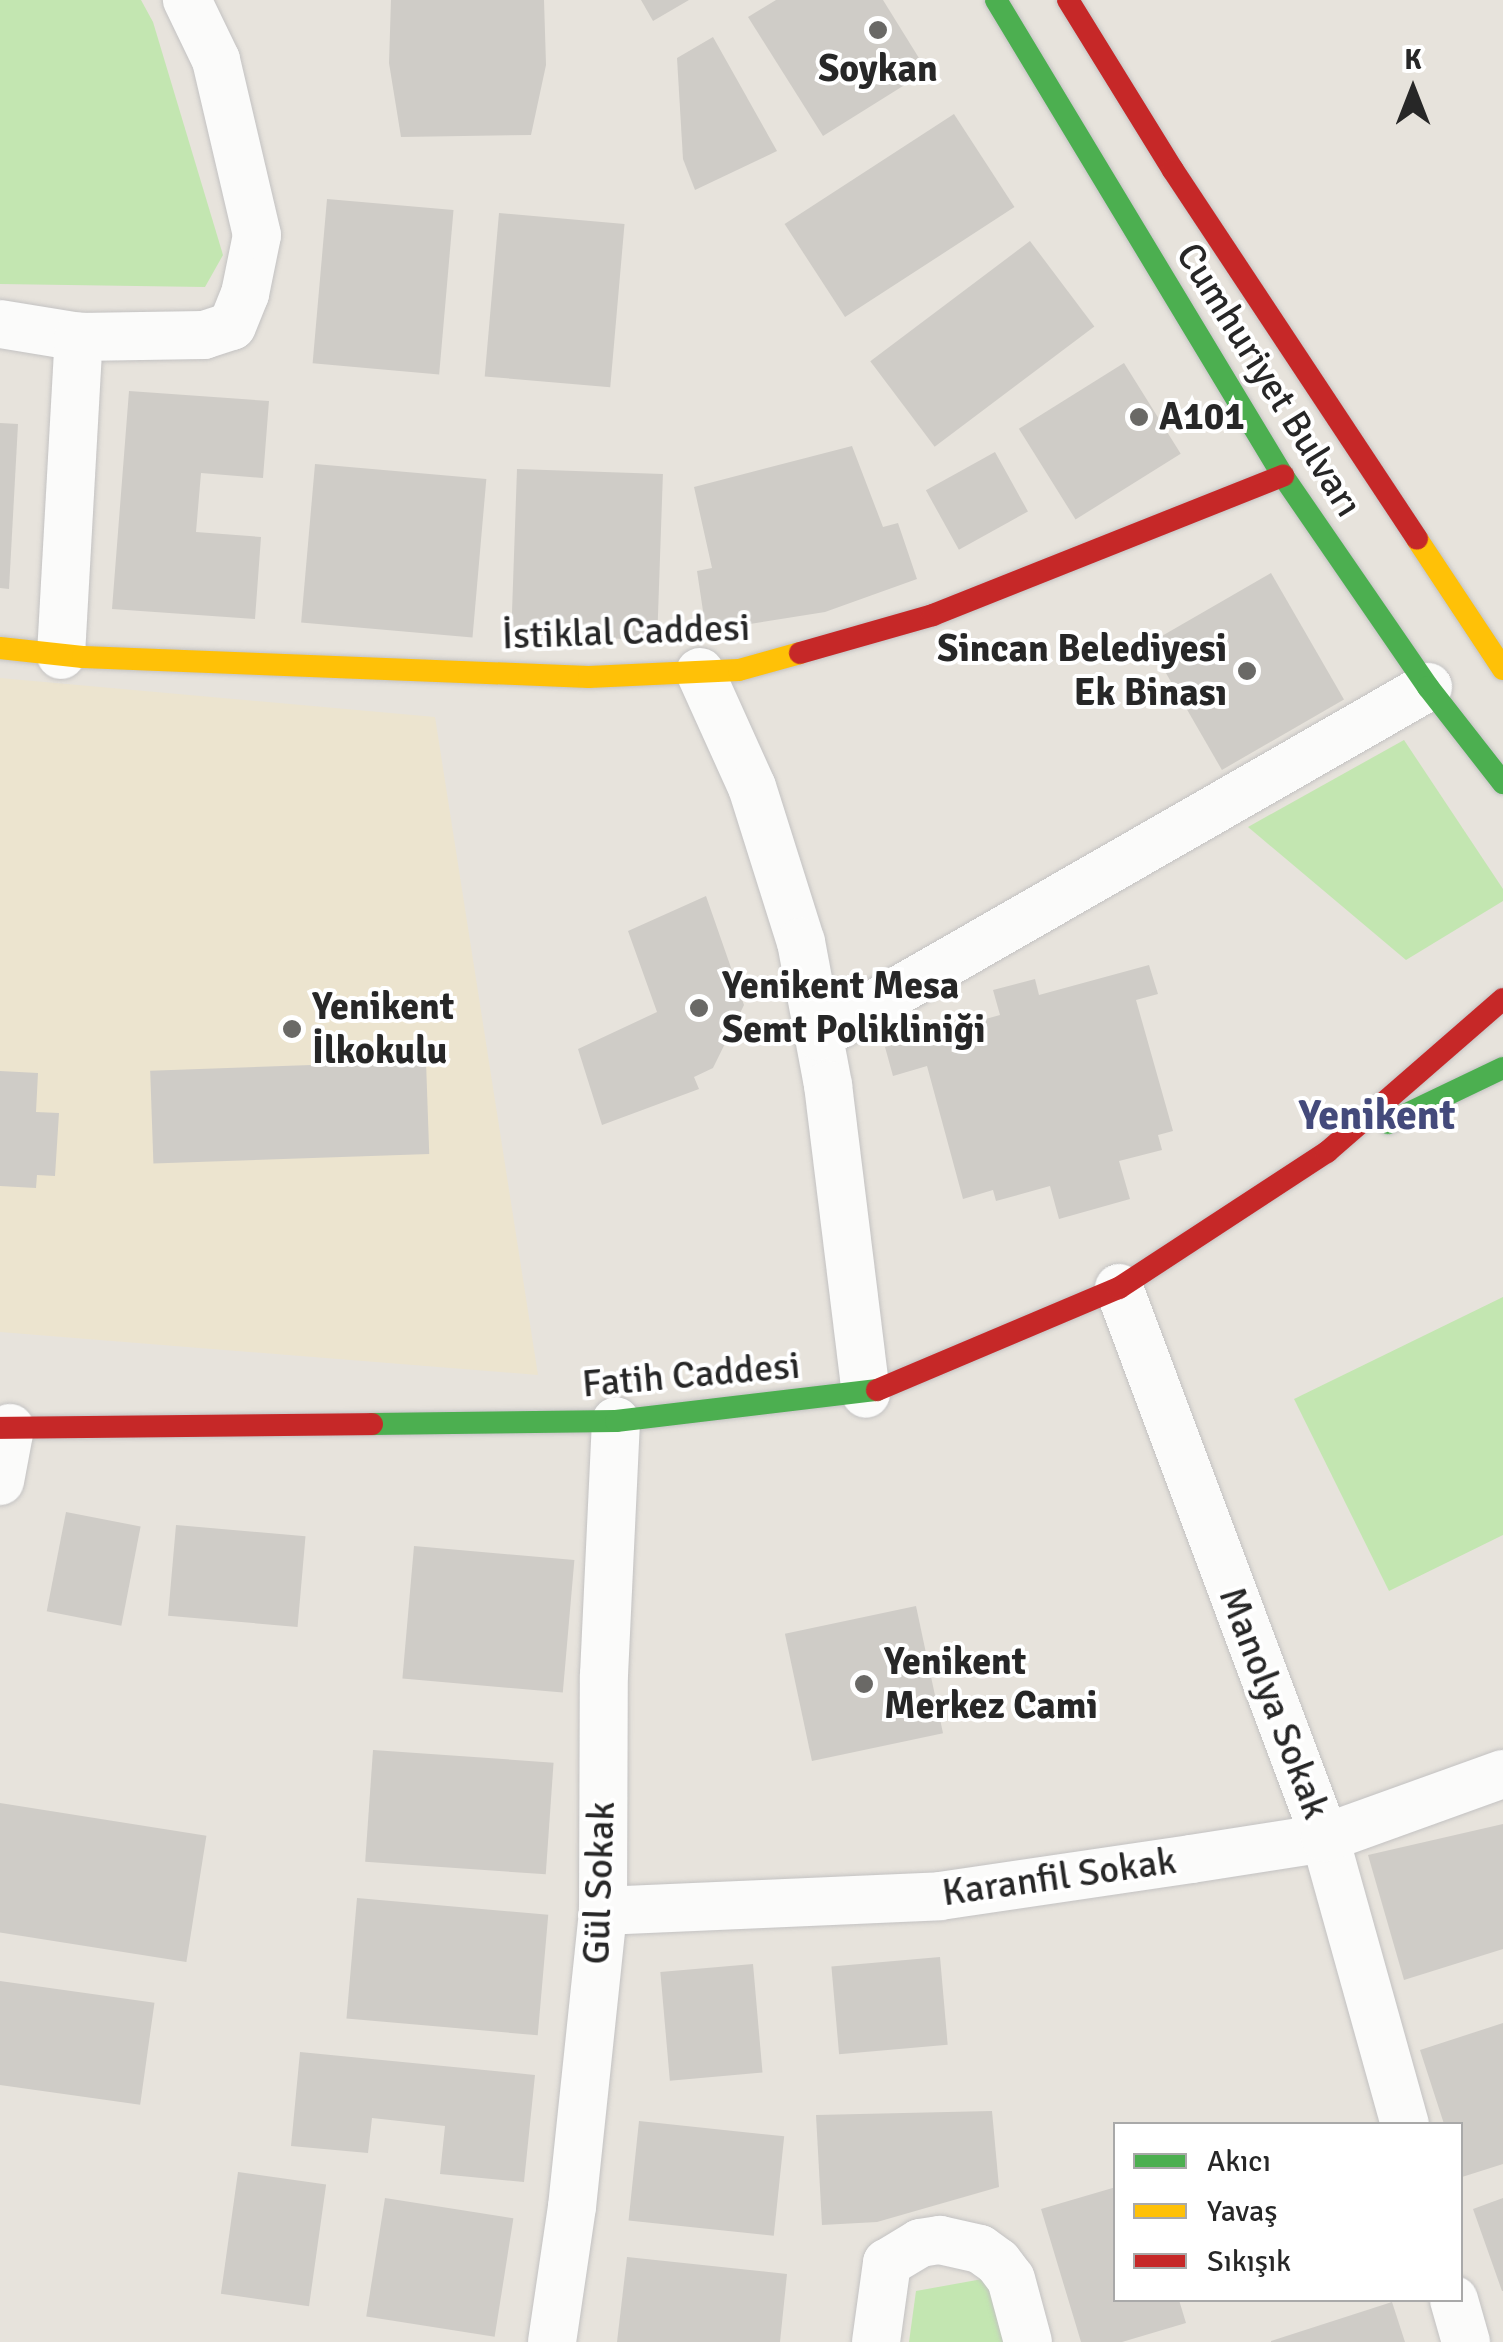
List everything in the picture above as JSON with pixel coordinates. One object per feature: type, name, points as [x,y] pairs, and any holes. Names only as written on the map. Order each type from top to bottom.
[{"type":"street","points":[[0,324],[79,337],[204,335],[232,326],[245,294],[257,234],[216,60],[187,0]]},
{"type":"street","name":"Cumhuriyet Bulvarı","points":[[996,0],[1283,476],[1428,687],[1503,783]]},
{"type":"street","name":"Cumhuriyet Bulvarı","points":[[1068,0],[1183,186],[1503,669]]},
{"type":"street","points":[[61,655],[79,337]]},
{"type":"street","name":"İstiklal Caddesi","points":[[0,648],[61,655],[589,676],[739,670],[934,615],[1283,476]]},
{"type":"street","points":[[700,672],[752,787],[801,942],[819,1036],[866,1394]]},
{"type":"street","points":[[819,1036],[1428,687]]},
{"type":"street","name":"Fatih Caddesi","points":[[5,1428],[616,1421],[866,1394],[1120,1288],[1326,1152],[1503,999]]},
{"type":"street","name":"Fatih Caddesi","points":[[1326,1152],[1503,1068]]},
{"type":"street","name":"Manolya Sokak","points":[[1120,1288],[1325,1838],[1404,2122]]},
{"type":"street","name":"Gül Sokak","points":[[552,2342],[572,2206],[602,1910],[604,1675],[616,1421]]},
{"type":"street","points":[[0,1481],[5,1428]]},
{"type":"street","name":"Karanfil Sokak","points":[[602,1910],[940,1896],[1325,1838],[1503,1774]]},
{"type":"street","points":[[876,2342],[886,2263],[902,2250],[940,2240],[980,2249],[998,2262],[1012,2279],[1028,2342]]},
{"type":"street","points":[[1455,2302],[1466,2342]]},
{"type":"shaded area","name":"Yenikent İlkokulu","points":[[0,678],[435,717],[538,1375],[0,1332]]},
{"type":"green space","points":[[0,0],[141,0],[153,22],[223,255],[205,287],[0,284]]},
{"type":"green space","points":[[1404,740],[1503,889],[1503,901],[1406,960],[1248,827]]},
{"type":"green space","points":[[1503,1297],[1503,1535],[1389,1591],[1294,1399]]},
{"type":"green space","points":[[988,2278],[1018,2342],[909,2342],[916,2291]]},
{"type":"building","points":[[391,0],[544,0],[546,65],[531,135],[401,137],[389,63]]},
{"type":"building","points":[[641,0],[689,0],[653,21]]},
{"type":"building","points":[[776,0],[883,0],[927,71],[823,136],[748,17]]},
{"type":"building","points":[[713,37],[777,151],[695,190],[683,159],[677,58]]},
{"type":"building","points":[[954,114],[1014,207],[845,317],[785,224]]},
{"type":"building","points":[[327,199],[454,210],[439,374],[313,363]]},
{"type":"building","points":[[499,213],[625,224],[610,387],[485,376]]},
{"type":"building","points":[[1030,241],[1094,326],[935,447],[870,361]]},
{"type":"building","points":[[1124,363],[1181,454],[1076,519],[1019,429]]},
{"type":"building","points":[[129,391],[269,401],[263,478],[201,473],[196,532],[261,537],[255,619],[112,609]]},
{"type":"building","points":[[0,423],[18,424],[9,589],[0,588]]},
{"type":"building","points":[[852,446],[883,527],[898,523],[917,579],[825,612],[706,631],[697,571],[712,568],[694,487]]},
{"type":"building","points":[[995,452],[1028,511],[959,550],[926,490]]},
{"type":"building","points":[[315,464],[486,479],[472,637],[301,622]]},
{"type":"building","points":[[517,469],[663,474],[657,640],[511,635]]},
{"type":"building","name":"Sincan Belediyesi Ek Binası","points":[[1271,573],[1344,699],[1222,770],[1149,644]]},
{"type":"building","name":"Yenikent Mesa Semt Polikliniği","points":[[706,896],[744,1005],[713,1068],[694,1077],[699,1089],[602,1125],[578,1049],[657,1012],[628,931]]},
{"type":"building","points":[[1149,965],[1158,994],[1136,1000],[1173,1131],[1158,1135],[1162,1150],[1119,1161],[1130,1199],[1059,1219],[1050,1186],[996,1201],[993,1190],[963,1199],[927,1066],[893,1076],[885,1047],[1000,1015],[993,990],[1035,979],[1039,995]]},
{"type":"building","points":[[426,1061],[429,1154],[153,1164],[150,1071]]},
{"type":"building","points":[[0,1071],[38,1073],[36,1112],[59,1113],[55,1176],[37,1175],[36,1188],[0,1186]]},
{"type":"building","points":[[66,1512],[141,1527],[121,1626],[47,1611]]},
{"type":"building","points":[[176,1525],[306,1536],[298,1627],[168,1616]]},
{"type":"building","points":[[414,1546],[574,1560],[563,1693],[402,1678]]},
{"type":"building","name":"Yenikent Merkez Cami","points":[[916,1606],[943,1733],[812,1761],[785,1634]]},
{"type":"building","points":[[373,1750],[554,1763],[546,1874],[365,1862]]},
{"type":"building","points":[[0,1803],[206,1836],[186,1962],[0,1933]]},
{"type":"building","points":[[1503,1824],[1503,1949],[1404,1980],[1368,1855]]},
{"type":"building","points":[[357,1898],[548,1915],[538,2035],[346,2019]]},
{"type":"building","points":[[940,1957],[948,2045],[839,2054],[831,1966]]},
{"type":"building","points":[[753,1964],[762,2073],[670,2081],[660,1972]]},
{"type":"building","points":[[0,1981],[154,2003],[140,2105],[0,2085]]},
{"type":"building","points":[[1503,2023],[1503,2164],[1463,2177],[1463,2122],[1443,2122],[1420,2050]]},
{"type":"building","points":[[300,2052],[535,2075],[524,2182],[440,2174],[445,2126],[372,2118],[368,2153],[291,2146]]},
{"type":"building","points":[[992,2111],[999,2187],[877,2222],[822,2225],[816,2115]]},
{"type":"building","points":[[639,2121],[784,2136],[774,2236],[629,2220]]},
{"type":"building","points":[[238,2172],[326,2184],[309,2306],[221,2294]]},
{"type":"building","points":[[1113,2188],[1113,2302],[1180,2302],[1186,2323],[1122,2342],[1081,2342],[1041,2209]]},
{"type":"building","points":[[385,2198],[513,2218],[495,2337],[366,2317]]},
{"type":"building","points":[[1503,2198],[1503,2291],[1502,2291],[1473,2209]]},
{"type":"building","points":[[627,2257],[787,2274],[780,2342],[617,2342]]},
{"type":"building","points":[[1392,2302],[1405,2342],[1271,2342],[1271,2341]]},
{"type":"traffic: fast","points":[[996,0],[1283,476],[1428,687],[1503,783]]},
{"type":"traffic: fast","points":[[1388,1123],[1503,1068]]},
{"type":"traffic: fast","points":[[372,1424],[616,1421],[877,1390]]},
{"type":"traffic: slow","points":[[1417,539],[1503,669]]},
{"type":"traffic: slow","points":[[0,648],[83,657],[589,677],[739,670],[800,653]]},
{"type":"traffic: jam","points":[[1068,0],[1173,170],[1417,539]]},
{"type":"traffic: jam","points":[[800,653],[933,615],[1283,476]]},
{"type":"traffic: jam","points":[[877,1390],[1119,1288],[1327,1152],[1503,999]]},
{"type":"traffic: jam","points":[[0,1428],[372,1424]]},
{"type":"place","name":"Soykan","points":[[878,30]]},
{"type":"place","name":"A101","points":[[1139,417]]},
{"type":"place","name":"Sincan Belediyesi Ek Binası","points":[[1247,671]]},
{"type":"place","name":"Yenikent Mesa Semt Polikliniği","points":[[699,1008]]},
{"type":"place","name":"Yenikent İlkokulu","points":[[292,1029]]},
{"type":"place","name":"Yenikent Merkez Cami","points":[[864,1684]]},
{"type":"district","name":"Yenikent","points":[[1377,1116]]}]
